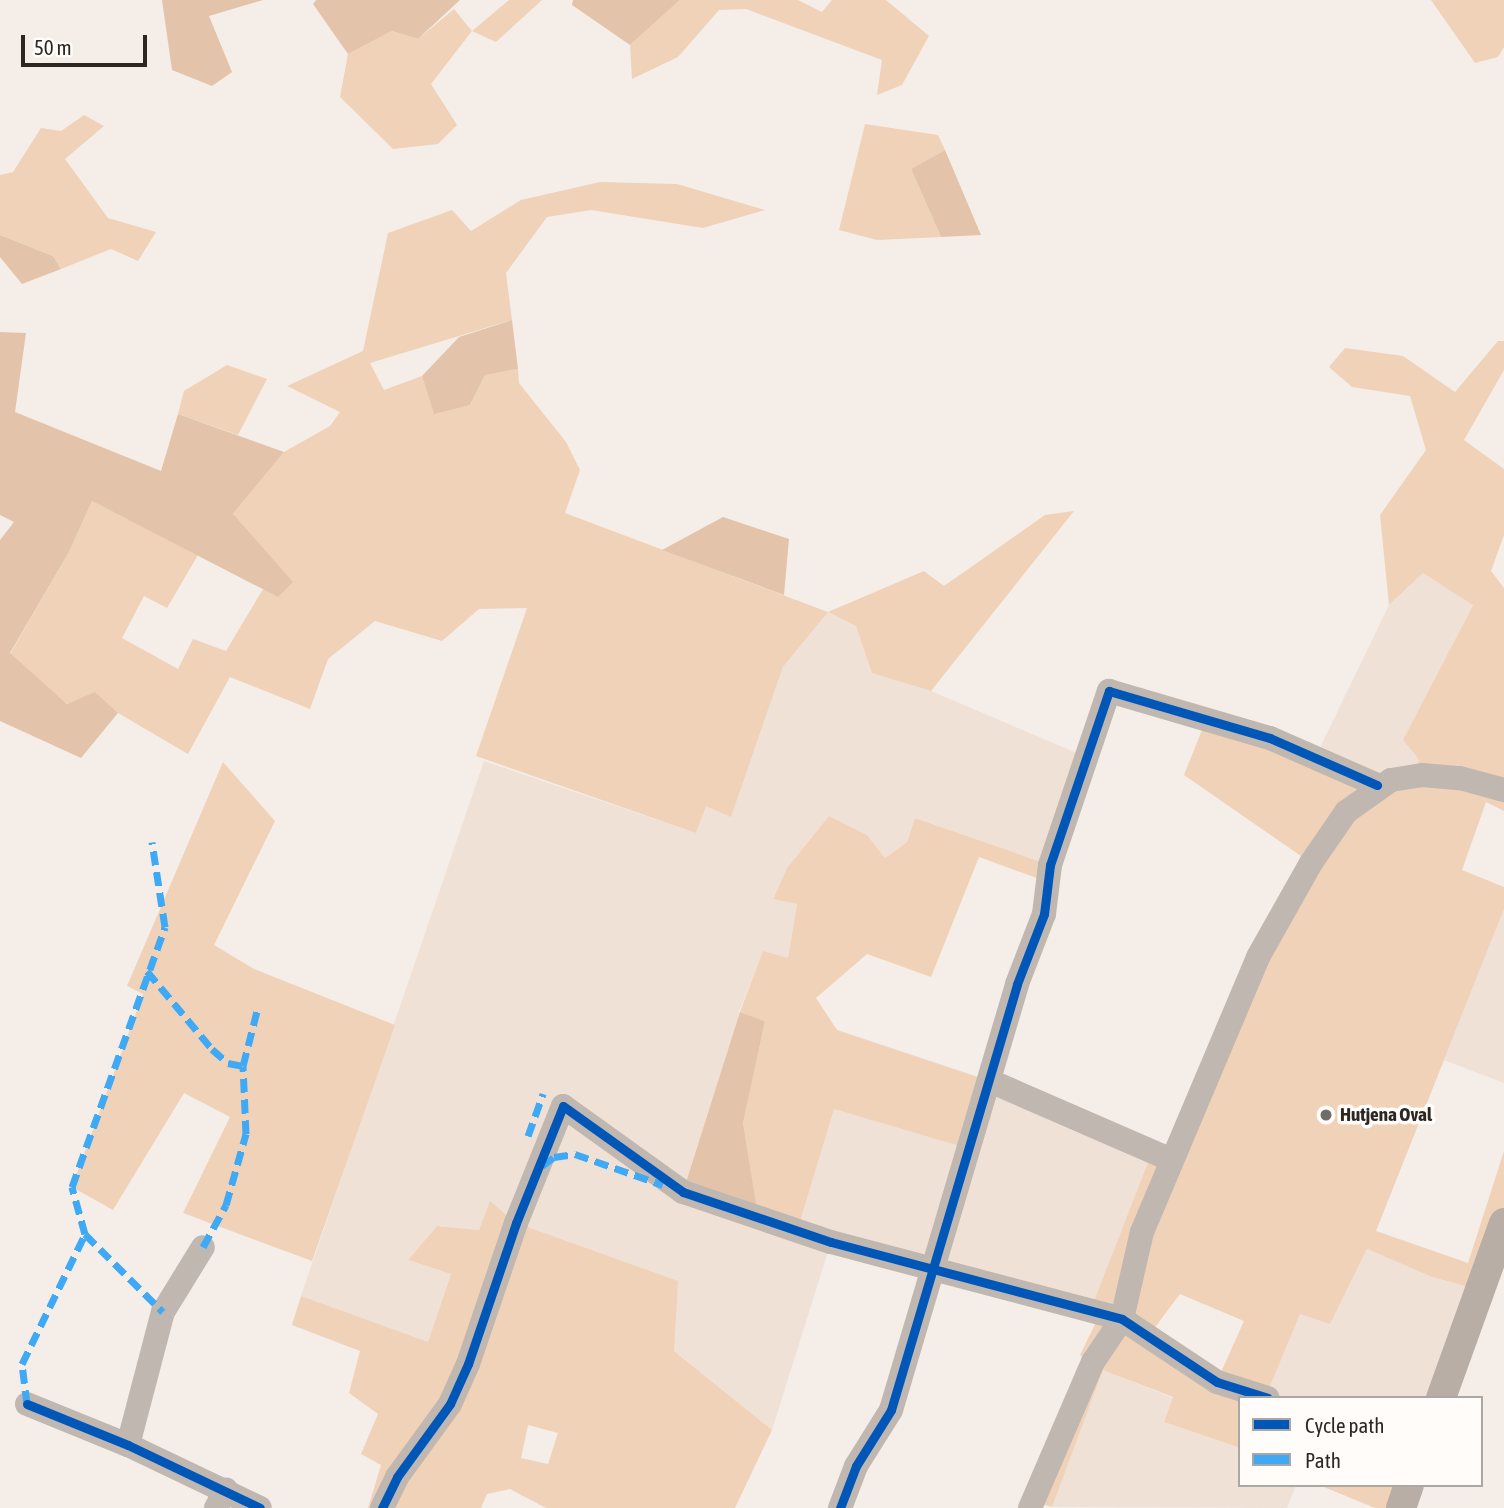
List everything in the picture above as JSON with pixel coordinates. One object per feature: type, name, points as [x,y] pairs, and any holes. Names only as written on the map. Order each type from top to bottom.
[{"type":"main road","points":[[1442,1396],[1504,1223]]},
{"type":"main road","points":[[1401,1508],[1408,1487]]},
{"type":"street","points":[[840,1508],[856,1466],[891,1410],[1017,984],[1044,914],[1050,865],[1110,691],[1270,738],[1377,785]]},
{"type":"street","points":[[1030,1508],[1093,1362],[1122,1319],[1142,1232],[1258,957],[1346,812],[1377,785],[1422,775],[1460,778],[1504,790]]},
{"type":"street","points":[[990,1081],[1172,1160]]},
{"type":"street","points":[[382,1508],[397,1478],[450,1404],[468,1364],[516,1223],[563,1106],[683,1192],[831,1242],[1122,1319],[1217,1382],[1262,1396]]},
{"type":"street","points":[[128,1445],[163,1312],[203,1247]]},
{"type":"street","points":[[27,1404],[128,1445],[221,1499],[260,1508]]},
{"type":"shaded area","points":[[162,0],[263,0],[209,16],[232,72],[212,86],[172,70]]},
{"type":"shaded area","points":[[316,0],[460,0],[418,39],[392,31],[348,54],[313,4]]},
{"type":"shaded area","points":[[509,0],[542,0],[496,42],[472,31]]},
{"type":"shaded area","points":[[573,0],[680,0],[630,45],[572,5]]},
{"type":"shaded area","points":[[680,0],[798,0],[822,12],[832,0],[886,0],[929,36],[902,85],[877,95],[882,60],[746,9],[719,10],[678,57],[632,79],[630,45]]},
{"type":"shaded area","points":[[1431,0],[1504,0],[1504,47],[1498,57],[1475,63]]},
{"type":"shaded area","points":[[454,9],[472,31],[431,84],[457,125],[438,144],[393,149],[340,97],[348,54],[392,31],[418,39]]},
{"type":"shaded area","points":[[84,115],[104,126],[65,159],[108,218],[156,232],[138,261],[111,249],[61,269],[53,256],[0,235],[0,175],[13,172],[41,128],[61,131]]},
{"type":"shaded area","points":[[865,124],[938,135],[945,150],[911,169],[941,237],[877,240],[839,230]]},
{"type":"shaded area","points":[[945,150],[981,235],[941,237],[911,169]]},
{"type":"shaded area","points":[[600,182],[677,184],[765,210],[703,228],[591,210],[547,217],[506,273],[512,320],[370,363],[384,390],[422,376],[434,413],[470,405],[485,375],[518,369],[519,383],[566,442],[580,470],[565,513],[828,612],[783,667],[731,817],[706,806],[696,833],[476,756],[527,608],[479,609],[442,641],[375,621],[328,659],[310,709],[230,677],[188,754],[118,713],[95,693],[67,704],[10,654],[69,552],[92,501],[198,555],[167,608],[144,596],[122,638],[178,669],[193,639],[226,651],[263,589],[278,597],[233,514],[284,452],[330,426],[340,412],[287,386],[363,351],[388,233],[452,210],[471,231],[521,200]]},
{"type":"shaded area","points":[[0,235],[53,256],[61,269],[22,284],[0,257]]},
{"type":"shaded area","points":[[512,320],[518,369],[485,375],[470,405],[434,414],[422,376],[459,337]]},
{"type":"shaded area","points":[[0,332],[26,333],[15,412],[161,471],[178,414],[284,452],[233,514],[293,582],[278,597],[92,501],[69,552],[10,653],[67,704],[95,692],[118,713],[81,758],[0,721],[0,540],[14,522],[0,515]]},
{"type":"shaded area","points":[[1498,341],[1504,341],[1504,370],[1464,440],[1504,469],[1504,535],[1491,571],[1504,588],[1504,811],[1486,802],[1462,870],[1504,887],[1504,909],[1376,1231],[1468,1263],[1504,1151],[1504,1223],[1480,1290],[1432,1277],[1367,1249],[1330,1324],[1300,1314],[1266,1396],[1238,1396],[1238,1447],[1164,1422],[1173,1397],[1103,1370],[1052,1507],[1033,1501],[1093,1362],[1080,1355],[1100,1314],[1090,1311],[1152,1152],[1172,1160],[1311,863],[1184,775],[1206,720],[1377,785],[1421,774],[1418,758],[1403,740],[1473,605],[1423,573],[1389,605],[1380,515],[1426,450],[1410,396],[1352,387],[1329,367],[1345,348],[1403,356],[1455,392]],"holes":[[[1180,1294],[1244,1321],[1217,1381],[1150,1334]]]},
{"type":"shaded area","points":[[227,365],[267,379],[238,435],[178,414],[184,391]]},
{"type":"shaded area","points":[[1074,511],[931,691],[872,673],[856,626],[828,612],[924,571],[944,586],[1045,515]]},
{"type":"shaded area","points":[[723,517],[789,539],[784,595],[662,550]]},
{"type":"shaded area","points":[[1423,573],[1473,604],[1404,740],[1418,758],[1422,775],[1391,780],[1315,758],[1389,605]]},
{"type":"shaded area","points":[[828,612],[856,626],[873,673],[931,691],[1086,757],[1050,865],[915,818],[907,842],[885,858],[867,835],[829,816],[787,868],[773,898],[797,904],[788,958],[763,952],[739,1012],[834,1109],[969,1148],[990,1081],[1152,1152],[1090,1311],[831,1242],[772,1430],[490,1202],[479,1230],[437,1226],[408,1260],[451,1274],[428,1343],[301,1296],[484,761],[696,833],[706,805],[731,816],[783,667]]},
{"type":"shaded area","points":[[223,762],[275,821],[214,945],[254,969],[395,1025],[312,1261],[183,1213],[230,1117],[184,1093],[113,1210],[72,1187],[143,994],[127,986]]},
{"type":"shaded area","points":[[829,816],[867,835],[885,858],[907,842],[915,818],[1050,865],[1048,882],[979,857],[931,977],[867,954],[816,998],[837,1030],[990,1081],[970,1149],[834,1109],[797,1231],[758,1215],[743,1123],[765,1021],[740,1012],[763,951],[788,958],[797,904],[773,899],[787,868]]},
{"type":"shaded area","points":[[1504,909],[1504,1083],[1444,1060]]},
{"type":"shaded area","points":[[740,1012],[765,1021],[743,1123],[758,1215],[683,1192]]},
{"type":"shaded area","points":[[490,1201],[516,1223],[678,1281],[674,1351],[772,1430],[735,1508],[546,1508],[510,1489],[487,1494],[481,1508],[368,1508],[381,1465],[361,1454],[378,1414],[349,1393],[360,1351],[292,1325],[301,1296],[428,1342],[451,1274],[408,1260],[437,1226],[479,1230]],"holes":[[[528,1425],[558,1433],[548,1464],[521,1458]]]},
{"type":"shaded area","points":[[1367,1249],[1432,1277],[1480,1290],[1442,1396],[1266,1396],[1300,1313],[1330,1323]]},
{"type":"shaded area","points":[[1102,1369],[1173,1398],[1164,1422],[1238,1447],[1238,1487],[1295,1487],[1287,1508],[1052,1507]]},
{"type":"shaded area","points":[[1324,1487],[1408,1487],[1401,1508],[1375,1508]]},
{"type":"marked path","points":[[27,1404],[22,1364],[85,1234],[72,1187],[165,927],[152,842]]},
{"type":"marked path","points":[[147,971],[212,1049],[228,1063],[243,1066]]},
{"type":"marked path","points":[[203,1247],[226,1205],[246,1134],[243,1066],[258,1007]]},
{"type":"marked path","points":[[528,1136],[543,1094]]},
{"type":"marked path","points":[[542,1166],[554,1157],[575,1154],[663,1185]]},
{"type":"marked path","points":[[85,1234],[163,1312]]},
{"type":"cycle path","points":[[840,1508],[856,1466],[891,1410],[1017,984],[1044,914],[1050,865],[1109,691],[1270,738],[1377,785]]},
{"type":"cycle path","points":[[382,1508],[397,1477],[450,1404],[468,1364],[516,1223],[563,1106],[683,1192],[831,1242],[1122,1319],[1217,1382],[1262,1396]]},
{"type":"cycle path","points":[[27,1404],[128,1445],[260,1508]]},
{"type":"place","name":"Hutjena Oval","points":[[1326,1115]]}]
